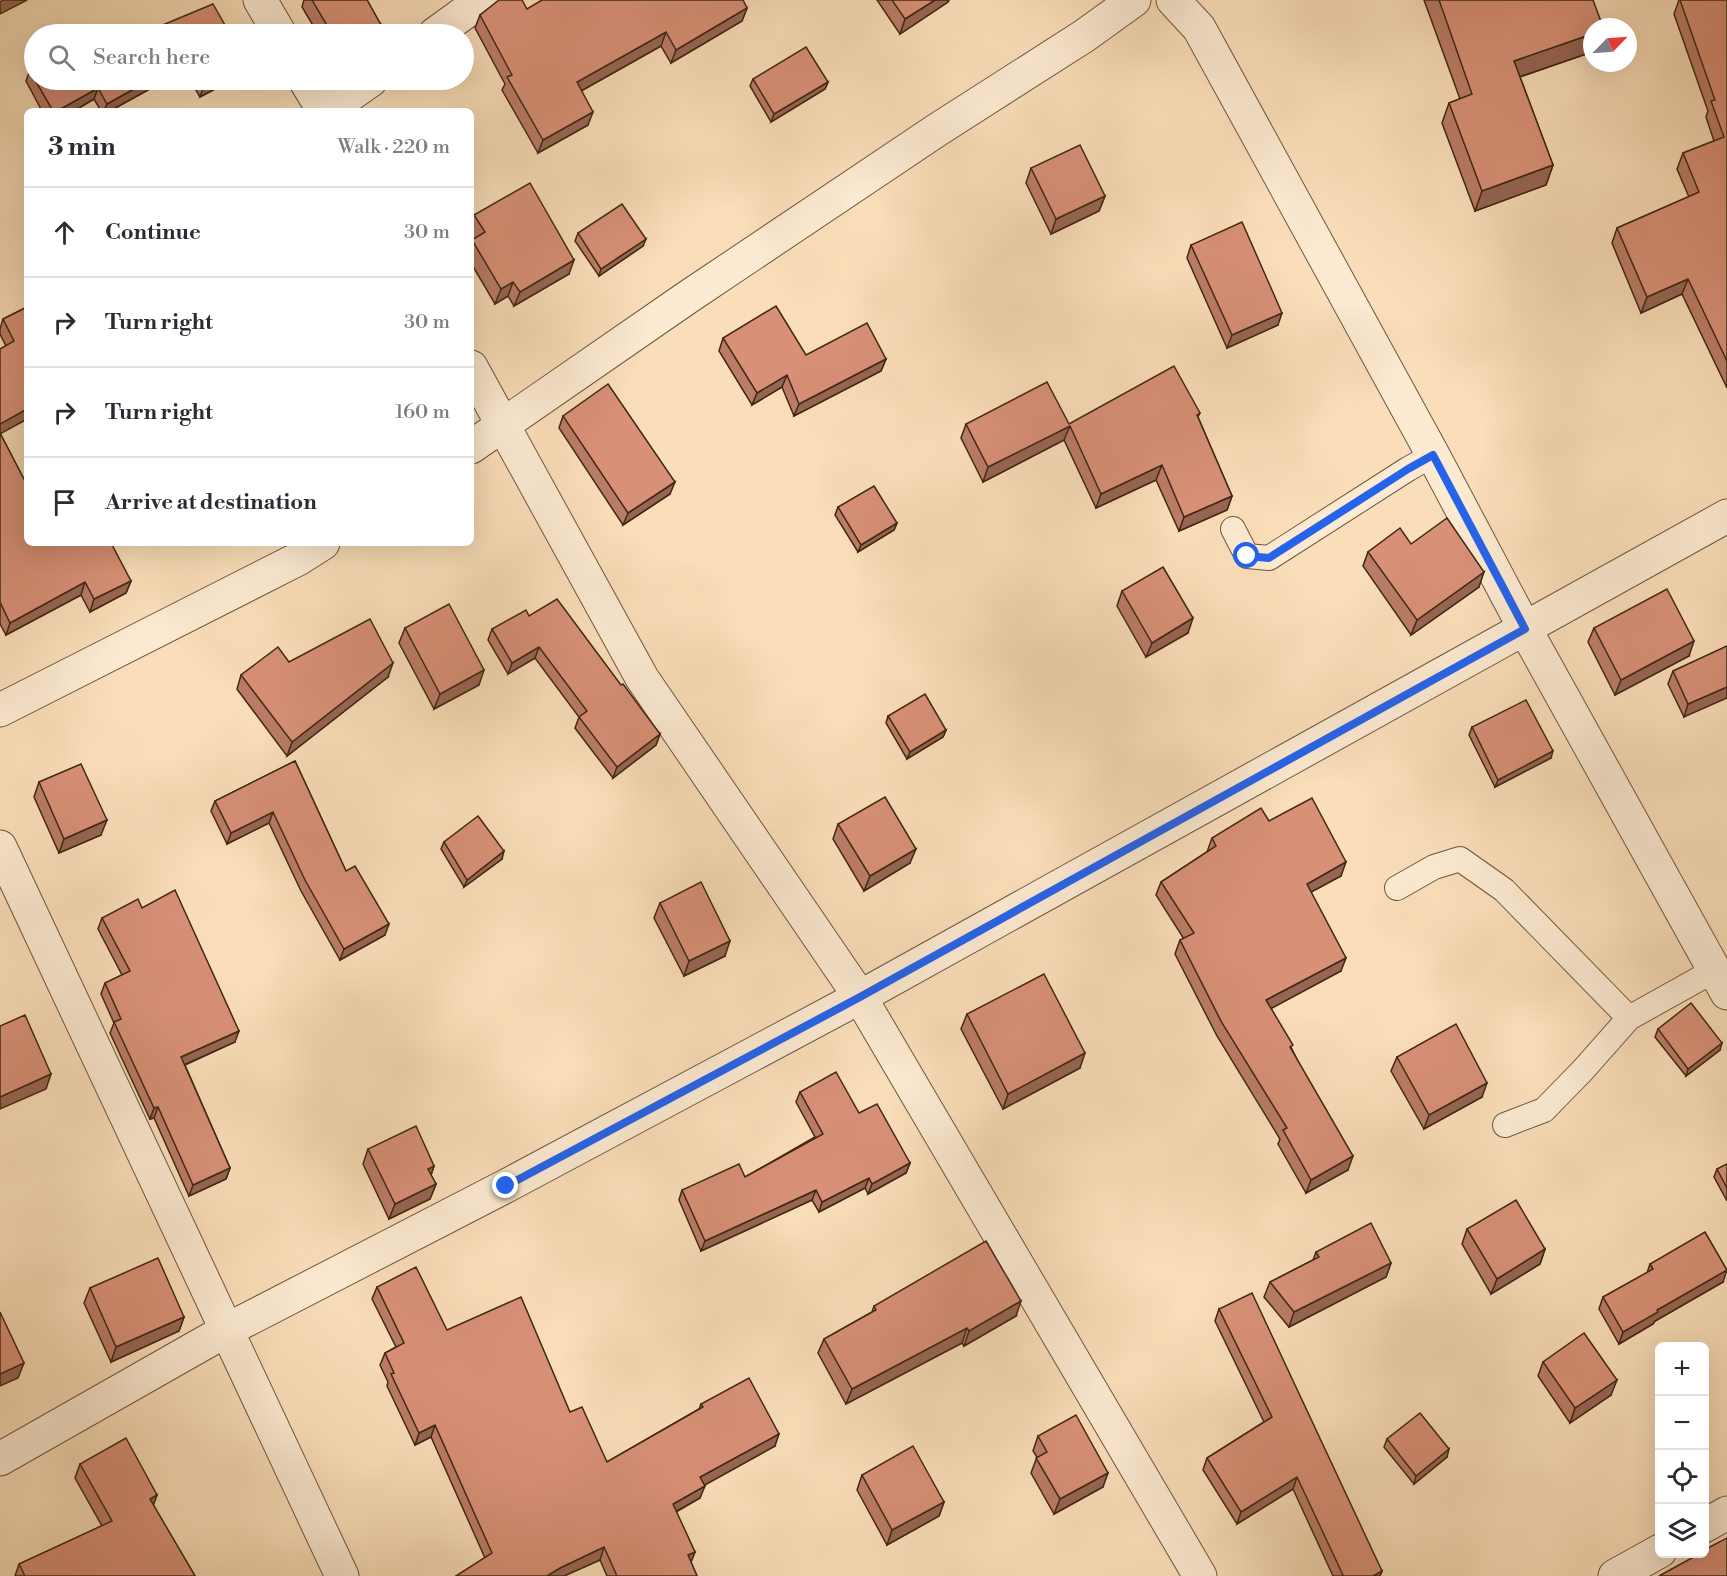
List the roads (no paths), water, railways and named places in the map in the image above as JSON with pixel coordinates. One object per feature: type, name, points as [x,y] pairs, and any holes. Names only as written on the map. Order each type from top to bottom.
[{"type":"street","points":[[260,0],[274,24]]},
{"type":"street","points":[[449,24],[482,0]]},
{"type":"street","points":[[474,445],[505,426],[688,297],[937,130],[1084,36],[1134,0]]},
{"type":"street","points":[[1173,0],[1199,28],[1433,455],[1525,629],[1721,981]]},
{"type":"street","points":[[311,90],[323,108]]},
{"type":"street","points":[[329,108],[356,90]]},
{"type":"street","points":[[474,372],[642,678],[860,997],[1200,1576]]},
{"type":"street","points":[[0,1459],[227,1330],[506,1186],[860,997],[1727,516]]},
{"type":"street","points":[[0,710],[298,559],[318,546]]},
{"type":"street","points":[[0,847],[342,1576]]},
{"type":"street","points":[[1709,1523],[1727,1513]]},
{"type":"street","points":[[1615,1576],[1655,1553]]},
{"type":"lane","points":[[1233,529],[1247,556],[1269,558],[1433,455]]},
{"type":"lane","points":[[1397,888],[1434,867],[1460,859],[1504,890],[1629,1018]]},
{"type":"lane","points":[[1505,1125],[1544,1110],[1629,1018],[1721,981]]}]
